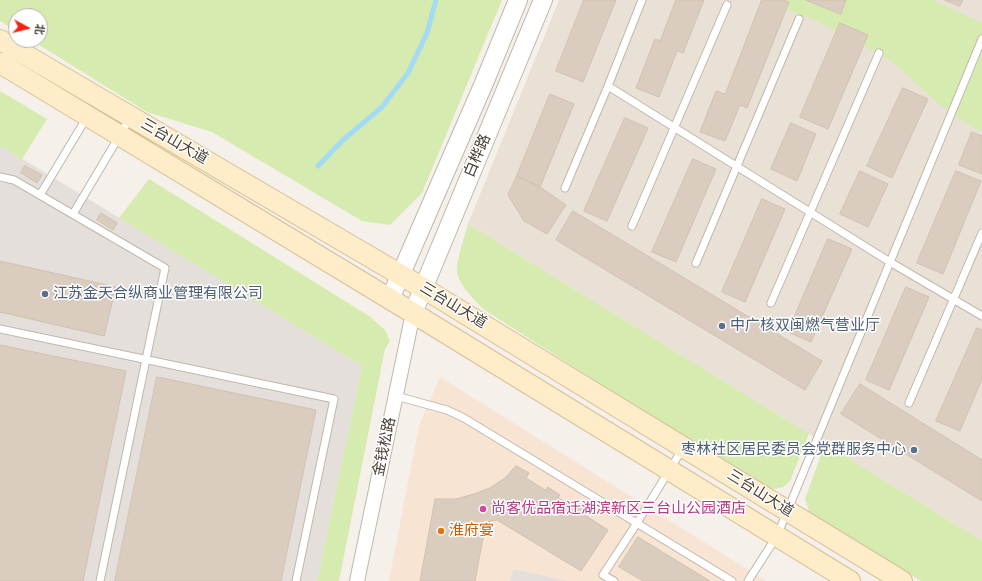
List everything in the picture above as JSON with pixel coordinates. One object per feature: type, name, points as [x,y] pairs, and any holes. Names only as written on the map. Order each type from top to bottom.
[{"type":"main road","name":"三台山大道","points":[[0,40],[93,107],[120,135],[850,581]]},
{"type":"main road","name":"三台山大道","points":[[0,63],[93,107],[131,116],[400,274],[684,447],[898,580]]},
{"type":"street","name":"白桦路","points":[[390,299],[484,83],[518,0]]},
{"type":"street","name":"白桦路","points":[[413,313],[543,0]]},
{"type":"street","name":"金钱松路","points":[[357,581],[413,313]]},
{"type":"lane","points":[[565,188],[642,0]]},
{"type":"lane","points":[[632,226],[727,5]]},
{"type":"lane","points":[[696,263],[799,19]]},
{"type":"lane","points":[[748,581],[777,536],[982,39]]},
{"type":"lane","points":[[772,303],[879,53]]},
{"type":"lane","points":[[608,86],[890,262],[982,316]]},
{"type":"lane","points":[[40,195],[93,107]]},
{"type":"lane","points":[[73,214],[131,116]]},
{"type":"lane","points":[[0,176],[14,180],[165,268],[100,581]]},
{"type":"lane","points":[[909,403],[982,233]]},
{"type":"lane","points":[[0,329],[334,399],[296,581]]},
{"type":"lane","points":[[396,396],[447,410],[464,418],[732,581]]},
{"type":"lane","points":[[614,581],[603,575],[684,447]]},
{"type":"shaded area","points":[[559,0],[982,0],[982,541],[468,224]]},
{"type":"shaded area","points":[[0,145],[362,366],[317,581],[0,581]]},
{"type":"shaded area","points":[[440,377],[766,581],[569,581],[513,569],[510,581],[389,581],[419,426]]},
{"type":"shaded area","points":[[513,569],[569,581],[510,581]]},
{"type":"green space","points":[[0,0],[502,0],[422,193],[390,225],[362,221],[212,132],[147,112],[44,48],[48,48],[48,8],[8,8],[8,26],[0,21]]},
{"type":"green space","points":[[761,0],[933,0],[982,23],[982,131],[972,127],[940,105],[893,62],[817,21]]},
{"type":"green space","points":[[0,91],[47,119],[22,159],[0,146]]},
{"type":"green space","points":[[149,179],[369,316],[385,330],[390,341],[385,349],[339,581],[317,581],[362,366],[119,218]]},
{"type":"green space","points":[[468,224],[809,434],[790,481],[783,487],[775,489],[763,487],[757,484],[483,309],[460,282],[457,272],[459,255]]},
{"type":"green space","points":[[825,444],[982,541],[982,581],[921,581],[810,514],[805,499]]},
{"type":"building","points":[[584,0],[616,0],[583,82],[556,71]]},
{"type":"building","points":[[676,0],[704,0],[683,53],[677,51],[659,97],[636,88],[655,39],[660,41]]},
{"type":"building","points":[[762,0],[783,0],[789,2],[747,108],[740,105],[725,141],[700,132],[716,91],[725,94]]},
{"type":"building","points":[[806,0],[846,0],[841,14]]},
{"type":"building","points":[[945,0],[963,0],[960,6]]},
{"type":"building","points":[[840,23],[868,35],[828,129],[800,117]]},
{"type":"building","points":[[903,88],[928,99],[892,178],[867,166]]},
{"type":"building","points":[[550,94],[574,104],[540,187],[517,176]]},
{"type":"building","points":[[625,118],[648,128],[607,221],[584,211]]},
{"type":"building","points":[[791,123],[816,134],[797,181],[771,169]]},
{"type":"building","points":[[972,132],[982,136],[982,174],[959,165]]},
{"type":"building","points":[[693,159],[716,169],[676,262],[652,252]]},
{"type":"building","points":[[25,166],[42,175],[37,183],[21,173]]},
{"type":"building","points":[[860,171],[888,184],[868,227],[840,214]]},
{"type":"building","points":[[956,171],[981,181],[943,274],[917,263]]},
{"type":"building","points":[[517,176],[540,187],[566,205],[547,234],[524,221],[508,195]]},
{"type":"building","points":[[762,199],[785,209],[745,302],[722,292]]},
{"type":"building","points":[[573,211],[822,361],[805,390],[556,240]]},
{"type":"building","points":[[101,213],[117,223],[113,230],[97,220]]},
{"type":"building","points":[[828,239],[852,249],[811,342],[788,332]]},
{"type":"building","points":[[0,261],[116,287],[104,336],[0,312]]},
{"type":"building","points":[[906,287],[929,297],[889,390],[866,380]]},
{"type":"building","points":[[977,328],[982,330],[982,379],[960,431],[936,421]]},
{"type":"building","points":[[0,345],[126,371],[83,581],[0,581]]},
{"type":"building","points":[[157,377],[316,410],[281,581],[115,581]]},
{"type":"building","points":[[860,384],[982,460],[982,501],[841,414]]},
{"type":"building","points":[[516,466],[529,473],[526,478],[545,490],[548,487],[560,495],[558,498],[572,506],[574,502],[586,509],[583,514],[608,530],[581,571],[497,520],[486,522],[475,581],[420,581],[435,499],[456,499],[490,488],[505,478]]},
{"type":"building","points":[[638,537],[710,581],[643,581],[619,567]]},
{"type":"waterway","points":[[318,166],[343,140],[382,107],[408,73],[427,33],[436,0]]},
{"type":"place","name":"江苏金天合纵商业管理有限公司","points":[[45,294]]},
{"type":"place","name":"中广核双闽燃气营业厅","points":[[722,326]]},
{"type":"place","name":"枣林社区居民委员会党群服务中心","points":[[914,450]]},
{"type":"place","name":"尚客优品宿迁湖滨新区三台山公园酒店","points":[[483,509]]},
{"type":"place","name":"淮府宴","points":[[441,531]]}]
